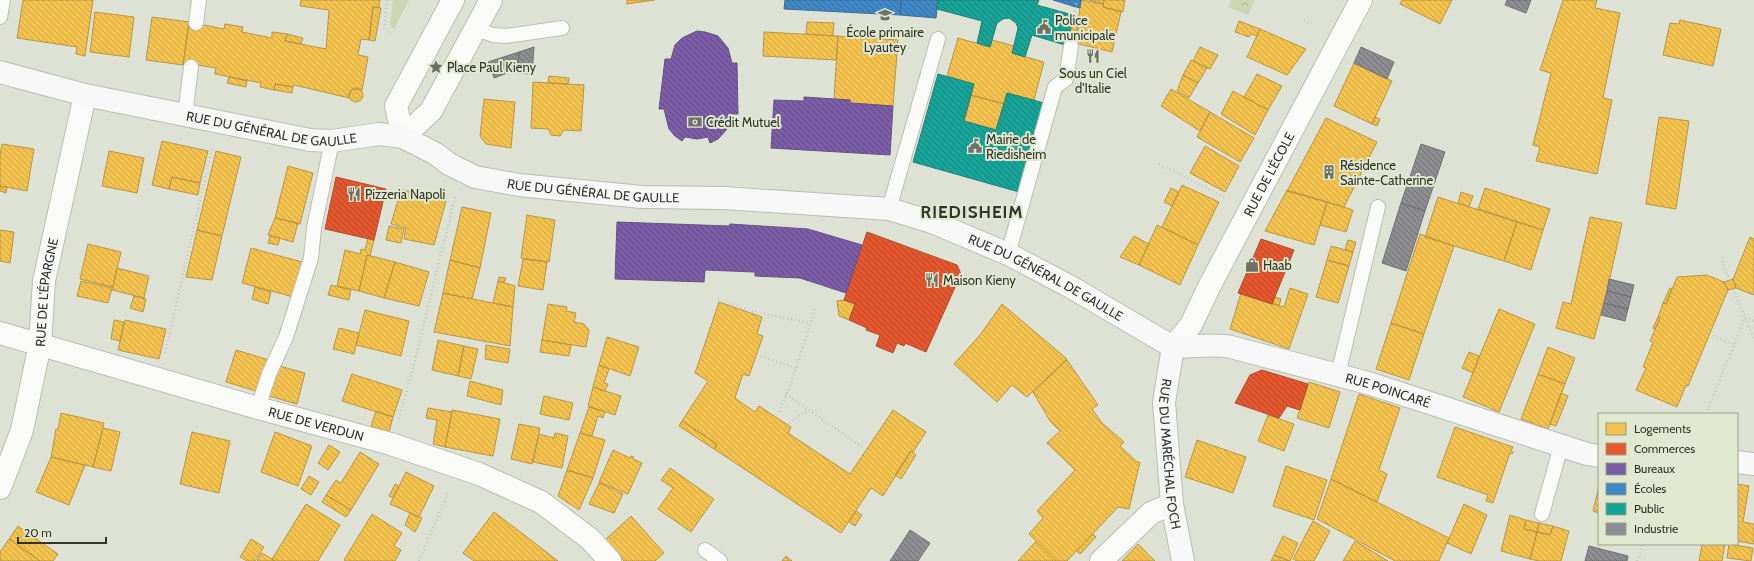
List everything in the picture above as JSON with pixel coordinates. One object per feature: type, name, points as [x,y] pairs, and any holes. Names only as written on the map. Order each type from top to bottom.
[{"type":"street","points":[[403,137],[396,106],[453,0]]},
{"type":"street","points":[[403,137],[431,111],[491,0]]},
{"type":"street","name":"RUE DE L'ÉCOLE","points":[[1173,348],[1191,325],[1210,285],[1361,0]]},
{"type":"street","name":"RUE DU GÉNÉRAL DE GAULLE","points":[[0,72],[84,95],[310,140],[332,141],[380,134],[403,137],[436,154],[449,164],[475,177],[519,185],[642,196],[724,198],[865,206],[889,209],[932,222],[1008,254],[1069,286],[1173,348]]},
{"type":"street","name":"RUE DE L'ÉPARGNE","points":[[0,488],[22,430],[40,344],[44,281],[84,95]]},
{"type":"street","name":"RUE DE VERDUN","points":[[0,333],[258,408],[391,444],[479,474],[542,502],[590,539],[610,561]]},
{"type":"street","name":"RUE POINCARÉ","points":[[1173,348],[1201,348],[1220,345],[1368,383],[1561,446],[1598,456]]},
{"type":"street","name":"RUE DU MARÉCHAL FOCH","points":[[1173,348],[1164,402],[1172,504],[1183,561]]},
{"type":"street","points":[[1738,462],[1754,464]]},
{"type":"street","points":[[1101,561],[1151,513],[1172,504]]},
{"type":"lane","points":[[0,17],[3,0]]},
{"type":"lane","points":[[196,23],[199,0]]},
{"type":"lane","points":[[476,29],[493,35],[506,36],[562,28]]},
{"type":"lane","points":[[889,209],[938,39]]},
{"type":"lane","points":[[1008,254],[1055,87],[1066,79],[1071,46]]},
{"type":"lane","points":[[185,115],[191,67]]},
{"type":"lane","points":[[258,408],[269,374],[286,337],[311,258],[314,228],[332,141]]},
{"type":"lane","points":[[1338,375],[1378,208]]},
{"type":"lane","points":[[1542,514],[1561,446]]},
{"type":"lane","points":[[705,550],[720,561]]},
{"type":"path","points":[[384,29],[387,0]]},
{"type":"path","points":[[1074,16],[1077,0]]},
{"type":"path","points":[[1304,20],[1312,24]]},
{"type":"path","points":[[388,31],[392,33]]},
{"type":"path","points":[[166,349],[212,147]]},
{"type":"path","points":[[1159,164],[1230,200]]},
{"type":"path","points":[[397,424],[416,356],[456,196]]},
{"type":"path","points":[[1723,257],[1722,263],[1730,280]]},
{"type":"path","points":[[1733,289],[1754,338]]},
{"type":"path","points":[[718,300],[755,312],[811,323]]},
{"type":"path","points":[[779,412],[796,368],[815,309]]},
{"type":"path","points":[[1745,318],[1754,321]]},
{"type":"path","points":[[1706,413],[1745,318]]},
{"type":"path","points":[[1713,336],[1735,344]]},
{"type":"path","points":[[761,356],[796,368]]},
{"type":"path","points":[[786,394],[862,447]]},
{"type":"path","points":[[789,423],[808,409]]},
{"type":"path","points":[[419,561],[459,467]]},
{"type":"path","points":[[1637,561],[1643,545]]},
{"type":"green space","points":[[393,0],[409,0],[394,29],[390,26]]},
{"type":"green space","points":[[1231,0],[1255,0],[1248,15],[1228,7]]},
{"type":"building: Logements","points":[[23,0],[93,0],[85,56],[76,54],[77,47],[17,38]]},
{"type":"building: Logements","points":[[301,0],[380,0],[379,8],[373,7],[369,40],[361,39],[358,55],[368,57],[362,90],[354,89],[350,92],[349,98],[294,85],[293,87],[275,84],[274,90],[260,87],[261,83],[215,74],[216,68],[198,65],[197,68],[183,65],[189,22],[224,29],[225,24],[243,27],[242,32],[272,38],[272,32],[287,34],[285,41],[326,49],[329,10],[300,6]]},
{"type":"building: Logements","points":[[627,0],[655,0],[627,4]]},
{"type":"building: Logements","points":[[1081,0],[1103,4],[1103,7],[1121,12],[1112,52],[1075,43]]},
{"type":"building: Logements","points":[[1089,0],[1104,0],[1103,4]]},
{"type":"building: Logements","points":[[1104,0],[1125,0],[1123,12],[1103,7]]},
{"type":"building: Logements","points":[[1402,0],[1452,0],[1440,24],[1400,4]]},
{"type":"building: Logements","points":[[1563,0],[1597,0],[1595,8],[1620,13],[1603,98],[1612,100],[1597,174],[1536,161],[1540,147],[1533,145],[1551,73],[1540,70]]},
{"type":"building: Logements","points":[[373,7],[381,8],[375,41],[369,40]]},
{"type":"building: Logements","points":[[95,12],[134,17],[129,57],[90,52]]},
{"type":"building: Logements","points":[[1073,15],[1079,17],[1075,48],[1068,46]]},
{"type":"building: Logements","points":[[152,17],[189,22],[183,65],[146,60]]},
{"type":"building: Logements","points":[[1680,20],[1721,29],[1713,66],[1663,55],[1670,23],[1679,24]]},
{"type":"building: Logements","points":[[1239,21],[1260,29],[1257,36],[1251,34],[1249,37],[1235,32]]},
{"type":"building: Logements","points":[[807,22],[834,23],[833,36],[806,34]]},
{"type":"building: Logements","points":[[1260,29],[1306,49],[1287,75],[1247,57]]},
{"type":"building: Logements","points":[[764,32],[838,36],[836,60],[763,56]]},
{"type":"building: Logements","points":[[287,34],[303,38],[301,44],[285,41]]},
{"type":"building: Logements","points":[[838,36],[898,40],[893,106],[850,103],[850,100],[834,99]]},
{"type":"building: Logements","points":[[958,38],[990,47],[992,40],[1014,46],[1012,53],[1044,62],[1034,100],[1007,93],[1004,104],[971,95],[974,84],[947,76]]},
{"type":"building: Logements","points":[[1200,47],[1218,55],[1210,69],[1193,61]]},
{"type":"building: Logements","points":[[1191,60],[1207,68],[1198,83],[1183,75]]},
{"type":"building: Logements","points":[[1354,63],[1392,81],[1372,124],[1334,106]]},
{"type":"building: Logements","points":[[1257,74],[1282,86],[1268,110],[1244,97]]},
{"type":"building: Logements","points":[[1183,75],[1198,83],[1189,98],[1177,91]]},
{"type":"building: Logements","points":[[549,76],[569,78],[568,84],[548,83]]},
{"type":"building: Logements","points":[[229,77],[247,81],[246,87],[227,83]]},
{"type":"building: Logements","points":[[533,82],[584,85],[581,131],[564,130],[560,136],[551,135],[548,129],[531,128]]},
{"type":"building: Logements","points":[[275,84],[293,87],[292,93],[274,90]]},
{"type":"building: Logements","points":[[356,88],[361,90],[363,95],[361,100],[356,102],[351,100],[349,95],[351,90]]},
{"type":"building: Logements","points":[[1171,89],[1210,112],[1200,131],[1161,106]]},
{"type":"building: Logements","points":[[1233,91],[1268,110],[1255,135],[1221,114]]},
{"type":"building: Logements","points":[[971,95],[1004,104],[996,130],[964,121]]},
{"type":"building: Logements","points":[[484,99],[515,102],[511,148],[486,144],[480,136]]},
{"type":"building: Logements","points":[[1210,112],[1254,138],[1240,162],[1197,137]]},
{"type":"building: Logements","points":[[1375,117],[1380,119],[1377,126],[1372,124]]},
{"type":"building: Logements","points":[[1659,117],[1689,121],[1676,209],[1646,204]]},
{"type":"building: Logements","name":"Résidence Sainte-Catherine","points":[[1326,118],[1377,142],[1344,207],[1287,191]]},
{"type":"building: Logements","points":[[162,141],[208,151],[200,183],[172,177],[169,189],[152,185]]},
{"type":"building: Logements","points":[[2,144],[34,149],[27,191],[0,186],[0,155]]},
{"type":"building: Logements","points":[[1205,146],[1239,166],[1225,192],[1190,173]]},
{"type":"building: Logements","points":[[109,151],[144,158],[137,193],[102,186]]},
{"type":"building: Logements","points":[[216,151],[241,157],[222,236],[197,230]]},
{"type":"building: Logements","points":[[288,166],[313,173],[300,224],[275,218]]},
{"type":"building: Logements","points":[[172,177],[200,183],[198,195],[169,189]]},
{"type":"building: Logements","points":[[1182,185],[1219,202],[1198,245],[1162,227]]},
{"type":"building: Logements","points":[[0,186],[7,187],[6,193],[0,191]]},
{"type":"building: Logements","points":[[1171,188],[1179,192],[1172,206],[1164,202]]},
{"type":"building: Logements","points":[[1485,188],[1550,209],[1543,230],[1478,209]]},
{"type":"building: Logements","points":[[401,190],[415,192],[414,195],[446,201],[434,245],[404,239],[406,228],[391,224]]},
{"type":"building: Logements","points":[[1287,190],[1327,202],[1314,245],[1265,231]]},
{"type":"building: Logements","points":[[1461,192],[1473,196],[1469,207],[1458,203]]},
{"type":"building: Logements","points":[[1438,197],[1517,222],[1504,261],[1425,237]]},
{"type":"building: Logements","points":[[1327,202],[1353,210],[1346,232],[1320,225]]},
{"type":"building: Logements","points":[[462,207],[491,213],[480,268],[450,260]]},
{"type":"building: Logements","points":[[527,215],[555,220],[549,262],[521,258]]},
{"type":"building: Logements","points":[[1590,217],[1622,223],[1607,291],[1594,339],[1556,328],[1563,302],[1571,304]]},
{"type":"building: Logements","points":[[275,218],[298,223],[293,242],[268,235]]},
{"type":"building: Logements","points":[[1517,222],[1543,230],[1531,270],[1504,261]]},
{"type":"building: Logements","points":[[1157,225],[1198,245],[1180,285],[1139,265]]},
{"type":"building: Logements","points":[[389,226],[404,229],[401,243],[386,240]]},
{"type":"building: Logements","points":[[0,230],[14,232],[10,263],[0,261]]},
{"type":"building: Logements","points":[[197,230],[222,236],[212,280],[186,277]]},
{"type":"building: Logements","points":[[1420,234],[1454,246],[1424,334],[1391,323]]},
{"type":"building: Logements","points":[[270,236],[280,238],[278,245],[268,243]]},
{"type":"building: Logements","points":[[1134,236],[1149,244],[1139,265],[1120,257]]},
{"type":"building: Logements","points":[[1750,237],[1754,239],[1754,295],[1736,288],[1733,279]]},
{"type":"building: Logements","points":[[368,238],[374,240],[370,256],[367,255],[359,291],[337,286],[345,250],[360,254],[361,249],[365,250]]},
{"type":"building: Logements","points":[[1348,240],[1356,242],[1353,252],[1345,250]]},
{"type":"building: Logements","points":[[88,244],[121,252],[113,287],[80,279]]},
{"type":"building: Logements","points":[[1331,246],[1353,252],[1349,266],[1327,260]]},
{"type":"building: Logements","points":[[251,248],[302,262],[293,297],[242,283]]},
{"type":"building: Logements","points":[[367,255],[395,262],[384,298],[359,291]]},
{"type":"building: Logements","points":[[523,259],[547,262],[543,290],[518,286]]},
{"type":"building: Logements","points":[[450,260],[480,268],[472,299],[443,293]]},
{"type":"building: Logements","points":[[1327,260],[1349,266],[1338,303],[1316,297]]},
{"type":"building: Logements","points":[[395,262],[429,272],[419,306],[384,298]]},
{"type":"building: Logements","points":[[117,268],[149,276],[144,298],[112,290]]},
{"type":"building: Logements","points":[[1707,275],[1724,282],[1728,290],[1688,386],[1686,385],[1677,407],[1636,390],[1646,368],[1643,367],[1653,342],[1650,341],[1660,318],[1658,317],[1663,303],[1666,304],[1677,277]]},
{"type":"building: Logements","points":[[499,277],[506,278],[504,283],[498,281]]},
{"type":"building: Logements","points":[[1733,279],[1736,288],[1728,290],[1724,282]]},
{"type":"building: Logements","points":[[81,281],[112,288],[108,303],[77,296]]},
{"type":"building: Logements","points":[[498,281],[515,286],[513,307],[493,303]]},
{"type":"building: Logements","points":[[331,285],[351,290],[349,300],[328,295]]},
{"type":"building: Logements","points":[[255,287],[271,292],[268,304],[252,299]]},
{"type":"building: Logements","points":[[1290,288],[1308,294],[1289,349],[1230,329],[1241,293],[1284,307]]},
{"type":"building: Logements","points":[[1670,288],[1672,289],[1666,304],[1663,303]]},
{"type":"building: Logements","points":[[443,293],[513,307],[510,346],[434,332]]},
{"type":"building: Logements","points":[[134,296],[146,299],[143,312],[130,308]]},
{"type":"building: Logements","points":[[1275,297],[1281,299],[1279,306],[1272,304]]},
{"type":"building: Logements","points":[[844,300],[855,304],[849,320],[839,316],[837,301]]},
{"type":"building: Logements","points":[[719,302],[762,317],[757,334],[763,336],[749,376],[743,374],[735,398],[755,412],[759,406],[791,427],[788,433],[850,474],[893,410],[926,432],[913,452],[911,451],[883,496],[871,488],[841,533],[714,449],[717,444],[682,421],[708,381],[695,373]]},
{"type":"building: Logements","points":[[548,304],[567,307],[566,311],[576,313],[574,322],[584,324],[589,330],[586,347],[542,340]]},
{"type":"building: Logements","points":[[1002,304],[1067,359],[1027,397],[1012,385],[997,402],[954,364],[980,335]]},
{"type":"building: Logements","points":[[1499,309],[1535,324],[1499,412],[1463,397]]},
{"type":"building: Logements","points":[[365,310],[409,321],[401,356],[356,345]]},
{"type":"building: Logements","points":[[1658,317],[1660,318],[1655,329],[1653,328]]},
{"type":"building: Logements","points":[[114,320],[124,322],[120,341],[111,339]]},
{"type":"building: Logements","points":[[125,320],[166,329],[159,359],[118,350]]},
{"type":"building: Logements","points":[[1391,323],[1424,334],[1409,380],[1376,369]]},
{"type":"building: Logements","points":[[339,328],[359,333],[354,354],[333,349]]},
{"type":"building: Logements","points":[[607,337],[639,347],[630,376],[599,365]]},
{"type":"building: Logements","points":[[438,340],[464,346],[458,376],[432,370]]},
{"type":"building: Logements","points":[[542,340],[571,345],[569,356],[540,352]]},
{"type":"building: Logements","points":[[486,345],[510,349],[508,363],[485,359]]},
{"type":"building: Logements","points":[[464,346],[478,349],[471,379],[458,376]]},
{"type":"building: Logements","points":[[1548,347],[1575,358],[1565,384],[1538,374]]},
{"type":"building: Logements","points":[[236,350],[269,360],[259,392],[226,382]]},
{"type":"building: Logements","points":[[1469,352],[1479,356],[1473,373],[1462,368]]},
{"type":"building: Logements","points":[[1067,360],[1098,405],[1092,409],[1102,423],[1124,442],[1120,446],[1137,462],[1140,462],[1129,509],[1118,507],[1067,561],[1056,561],[1029,534],[1043,518],[1037,511],[1075,470],[1047,443],[1060,431],[1050,421],[1033,392]]},
{"type":"building: Logements","points":[[276,365],[305,373],[297,404],[269,396]]},
{"type":"building: Logements","points":[[599,365],[609,369],[604,383],[608,384],[605,391],[593,387]]},
{"type":"building: Logements","points":[[352,374],[402,390],[393,417],[342,401]]},
{"type":"building: Logements","points":[[1538,374],[1565,384],[1548,429],[1521,419]]},
{"type":"building: Logements","points":[[470,381],[503,390],[501,405],[467,396]]},
{"type":"building: Logements","points":[[1309,382],[1340,392],[1329,428],[1297,418]]},
{"type":"building: Logements","points":[[593,387],[621,396],[615,415],[588,406]]},
{"type":"building: Logements","points":[[1561,393],[1568,396],[1556,426],[1550,424]]},
{"type":"building: Logements","points":[[1359,394],[1400,408],[1379,470],[1387,474],[1377,502],[1331,479]]},
{"type":"building: Logements","points":[[544,396],[573,403],[569,420],[540,414]]},
{"type":"building: Logements","points":[[589,407],[605,412],[603,418],[598,416],[592,436],[580,433]]},
{"type":"building: Logements","points":[[428,408],[452,412],[445,447],[433,444],[437,420],[426,418]]},
{"type":"building: Logements","points":[[452,410],[500,419],[493,456],[445,447]]},
{"type":"building: Logements","points":[[376,411],[393,417],[389,432],[371,426]]},
{"type":"building: Logements","points":[[61,413],[104,423],[93,467],[51,457],[56,429],[58,429]]},
{"type":"building: Logements","points":[[1268,415],[1294,424],[1284,451],[1258,441]]},
{"type":"building: Logements","points":[[682,421],[717,444],[714,449],[679,426]]},
{"type":"building: Logements","points":[[519,424],[540,428],[532,464],[511,459]]},
{"type":"building: Logements","points":[[1455,427],[1513,447],[1511,451],[1513,452],[1512,454],[1510,453],[1493,503],[1486,501],[1488,495],[1437,477]]},
{"type":"building: Logements","points":[[103,428],[120,432],[111,471],[93,467]]},
{"type":"building: Logements","points":[[192,432],[230,441],[219,493],[180,484]]},
{"type":"building: Logements","points":[[275,432],[312,446],[298,486],[261,472]]},
{"type":"building: Logements","points":[[555,433],[568,436],[562,468],[533,462],[539,434],[554,438]]},
{"type":"building: Logements","points":[[580,433],[605,440],[593,478],[567,470]]},
{"type":"building: Logements","points":[[1197,440],[1246,457],[1233,493],[1185,477]]},
{"type":"building: Logements","points":[[329,445],[340,452],[328,470],[318,463]]},
{"type":"building: Logements","points":[[613,450],[630,458],[631,456],[634,457],[633,459],[642,463],[628,494],[599,482]]},
{"type":"building: Logements","points":[[911,451],[916,455],[901,479],[895,475]]},
{"type":"building: Logements","points":[[360,452],[379,464],[351,510],[326,495],[336,480],[341,483]]},
{"type":"building: Logements","points":[[51,457],[85,465],[69,505],[36,492]]},
{"type":"building: Logements","points":[[1286,466],[1327,480],[1314,520],[1273,506]]},
{"type":"building: Logements","points":[[670,468],[714,499],[691,532],[658,509],[673,488],[661,480]]},
{"type":"building: Logements","points":[[567,470],[593,478],[579,510],[558,496]]},
{"type":"building: Logements","points":[[406,472],[434,486],[419,517],[390,504]]},
{"type":"building: Logements","points":[[309,476],[319,482],[311,495],[301,489]]},
{"type":"building: Logements","points":[[1331,479],[1449,538],[1439,561],[1395,561],[1317,519]]},
{"type":"building: Logements","points":[[599,483],[623,494],[614,513],[589,504]]},
{"type":"building: Logements","points":[[395,484],[399,486],[393,498],[389,496]]},
{"type":"building: Logements","points":[[1738,484],[1749,486],[1743,522],[1754,524],[1754,544],[1738,541]]},
{"type":"building: Logements","points":[[1598,490],[1598,513],[1593,511]]},
{"type":"building: Logements","points":[[326,495],[351,510],[346,517],[322,502]]},
{"type":"building: Logements","points":[[306,504],[340,525],[318,561],[275,561],[272,559]]},
{"type":"building: Logements","points":[[1464,504],[1487,515],[1471,554],[1447,543]]},
{"type":"building: Logements","points":[[856,511],[862,515],[855,526],[849,522]]},
{"type":"building: Logements","points":[[494,512],[558,561],[474,561],[463,553]]},
{"type":"building: Logements","points":[[410,513],[422,518],[415,532],[405,525]]},
{"type":"building: Logements","points":[[372,514],[402,533],[394,546],[401,550],[395,561],[344,560]]},
{"type":"building: Logements","points":[[1510,515],[1526,520],[1524,529],[1537,532],[1530,559],[1501,551]]},
{"type":"building: Logements","points":[[631,516],[664,553],[655,561],[624,561],[605,540]]},
{"type":"building: Logements","points":[[1526,520],[1539,523],[1537,532],[1524,529]]},
{"type":"building: Logements","points":[[1313,521],[1330,531],[1314,561],[1297,561],[1293,559]]},
{"type":"building: Logements","points":[[1539,523],[1553,526],[1550,535],[1537,532]]},
{"type":"building: Logements","points":[[18,526],[58,554],[53,561],[40,561],[9,539]]},
{"type":"building: Logements","points":[[1553,526],[1569,531],[1561,561],[1539,561],[1530,559],[1537,532],[1550,535]]},
{"type":"building: Logements","points":[[1093,534],[1096,537],[1080,554],[1076,551]]},
{"type":"building: Logements","points":[[1283,536],[1298,543],[1290,561],[1274,555]]},
{"type":"building: Logements","points":[[9,539],[40,561],[0,561],[0,552]]},
{"type":"building: Logements","points":[[251,539],[264,547],[255,561],[247,561],[240,557]]},
{"type":"building: Logements","points":[[1036,541],[1056,561],[1018,561]]},
{"type":"building: Logements","points":[[1355,541],[1388,561],[1343,561]]},
{"type":"building: Logements","points":[[1138,544],[1155,561],[1122,561]]},
{"type":"building: Logements","points":[[1702,545],[1725,545],[1722,561],[1699,561]]},
{"type":"building: Logements","points":[[1729,545],[1753,548],[1751,561],[1727,558]]},
{"type":"building: Logements","points":[[262,553],[272,559],[275,561],[257,561]]},
{"type":"building: Logements","points":[[1274,555],[1289,561],[1271,561]]},
{"type":"building: Logements","points":[[786,556],[792,561],[782,561]]},
{"type":"building: Commerces","points":[[336,177],[386,189],[374,240],[325,229]]},
{"type":"building: Commerces","points":[[867,232],[957,265],[961,274],[926,352],[905,343],[904,346],[897,343],[893,353],[876,346],[880,335],[866,330],[867,328],[849,320],[855,304],[844,300]]},
{"type":"building: Commerces","points":[[1261,239],[1294,250],[1272,304],[1238,293]]},
{"type":"building: Commerces","points":[[1262,370],[1308,384],[1300,410],[1287,406],[1279,418],[1235,403],[1250,375]]},
{"type":"building: Bureaux","points":[[697,31],[718,36],[728,48],[732,63],[737,63],[738,114],[732,114],[728,128],[718,139],[710,143],[708,137],[697,139],[685,137],[682,141],[669,129],[664,109],[659,109],[665,59],[671,59],[675,45],[682,38]]},
{"type":"building: Bureaux","points":[[804,97],[850,100],[850,103],[893,106],[890,155],[771,148],[774,100],[804,101]]},
{"type":"building: Bureaux","points":[[617,222],[729,226],[730,224],[808,229],[862,245],[846,293],[800,278],[755,276],[755,272],[705,270],[704,282],[615,279]]},
{"type":"building: Écoles","points":[[785,0],[901,0],[900,15],[784,9]]},
{"type":"building: Écoles","points":[[901,0],[938,0],[936,18],[900,15]]},
{"type":"building: Écoles","points":[[1053,0],[1081,0],[1080,8],[1076,7]]},
{"type":"building: Public","name":"Police municipale","points":[[938,0],[1039,0],[1037,5],[1073,15],[1068,46],[1032,35],[1025,57],[1012,53],[1018,28],[1016,23],[1009,18],[1003,19],[997,23],[990,47],[977,43],[982,21],[937,9]]},
{"type":"building: Public","name":"Mairie de Riedisheim","points":[[938,74],[974,84],[964,121],[996,130],[1007,93],[1044,103],[1019,192],[913,162]]},
{"type":"building: Industrie","points":[[1507,0],[1531,0],[1526,13],[1505,5]]},
{"type":"building: Industrie","points":[[534,47],[532,74],[517,73],[519,52]]},
{"type":"building: Industrie","points":[[1361,47],[1394,62],[1387,79],[1354,63]]},
{"type":"building: Industrie","points":[[519,52],[518,69],[494,78],[488,62]]},
{"type":"building: Industrie","points":[[1421,144],[1445,152],[1425,211],[1401,203]]},
{"type":"building: Industrie","points":[[1401,203],[1425,211],[1406,271],[1382,263]]},
{"type":"building: Industrie","points":[[1609,279],[1634,285],[1631,297],[1607,291]]},
{"type":"building: Industrie","points":[[1607,291],[1631,297],[1628,309],[1604,303]]},
{"type":"building: Industrie","points":[[1604,303],[1628,309],[1625,321],[1601,315]]},
{"type":"building: Industrie","points":[[910,530],[930,543],[918,561],[890,561]]},
{"type":"building: Industrie","points":[[1589,546],[1628,556],[1627,561],[1585,561]]},
{"type":"place","name":"École primaire Lyautey","points":[[885,15]]},
{"type":"place","name":"Police municipale","points":[[1044,27]]},
{"type":"place","name":"Sous un Ciel d'Italie","points":[[1093,56]]},
{"type":"place","name":"Place Paul Kieny","points":[[436,67]]},
{"type":"place","name":"Crédit Mutuel","points":[[695,122]]},
{"type":"place","name":"Mairie de Riedisheim","points":[[975,146]]},
{"type":"place","name":"Résidence Sainte-Catherine","points":[[1329,172]]},
{"type":"place","name":"Pizzeria Napoli","points":[[354,194]]},
{"type":"place","name":"Haab","points":[[1252,265]]},
{"type":"place","name":"Maison Kieny","points":[[932,280]]},
{"type":"district","name":"RIEDISHEIM","points":[[972,212]]}]
